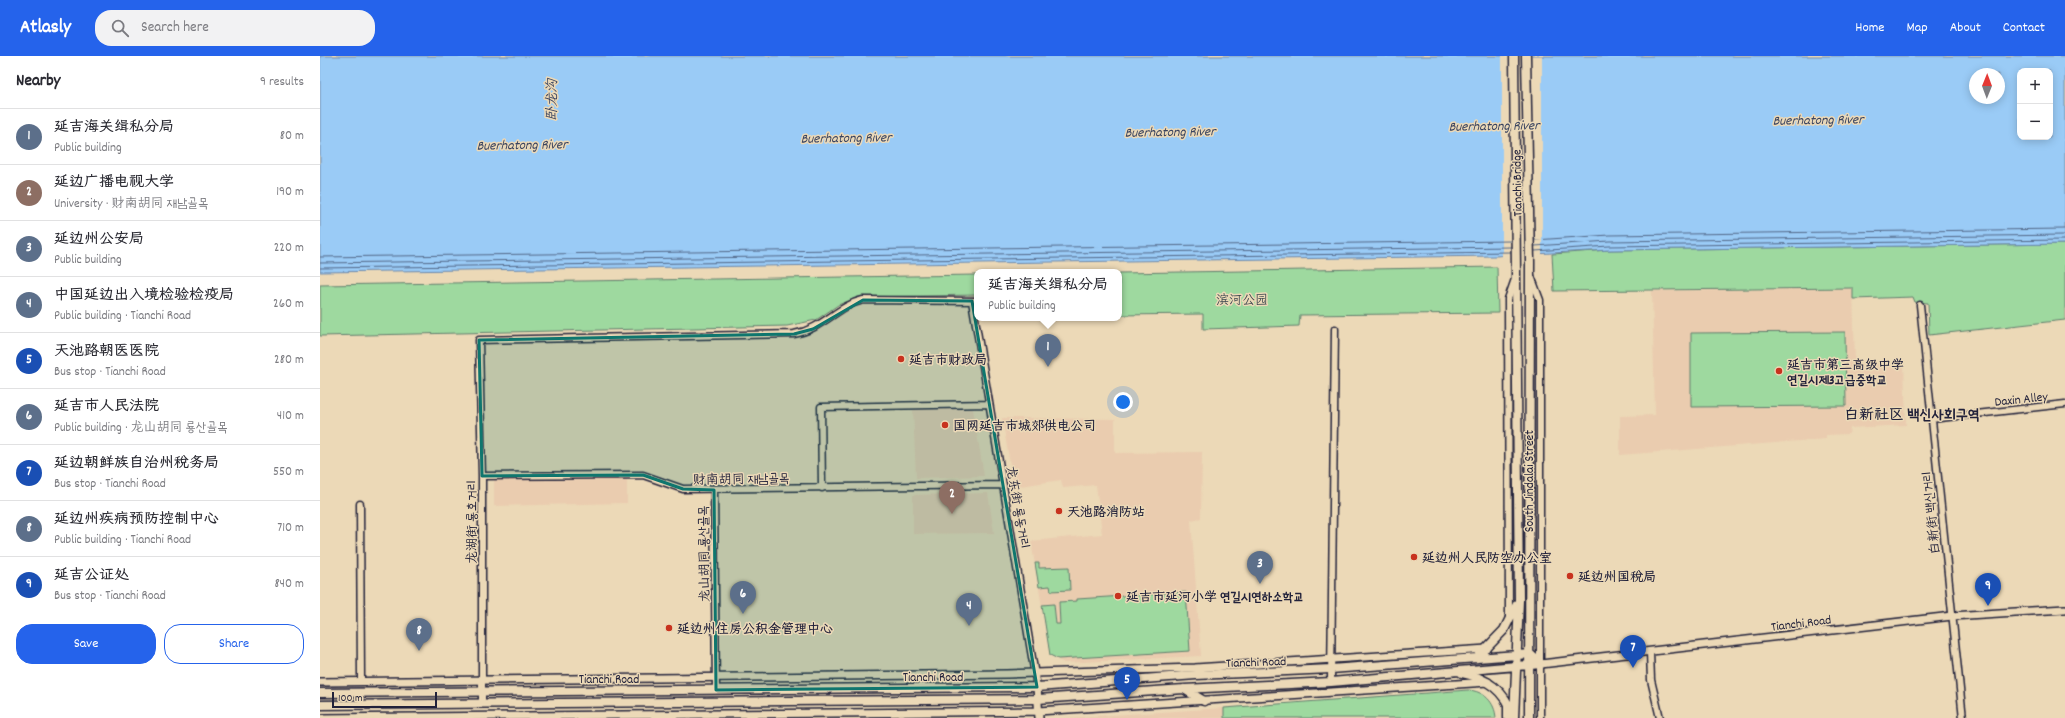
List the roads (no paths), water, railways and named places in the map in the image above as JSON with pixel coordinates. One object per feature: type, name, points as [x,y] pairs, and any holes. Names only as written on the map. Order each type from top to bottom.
[{"type":"main road","name":"Tianchi Bridge","points":[[1514,56],[1516,262]]},
{"type":"main road","name":"Tianchi Bridge","points":[[1526,56],[1530,262]]},
{"type":"main road","name":"South Jindalai Street","points":[[1513,718],[1518,655],[1519,600],[1516,262]]},
{"type":"main road","name":"South Jindalai Street","points":[[1528,718],[1530,654],[1530,262]]},
{"type":"main road","points":[[1477,658],[1487,649],[1509,623],[1519,600]]},
{"type":"main road","name":"Tianchi Road","points":[[320,693],[1037,687],[1196,675],[1331,670],[1530,654]]},
{"type":"main road","points":[[1530,654],[1541,664]]},
{"type":"main road","name":"Tianchi Road","points":[[320,705],[1038,699],[1184,689],[1331,682],[1541,664]]},
{"type":"main road","points":[[1452,671],[1470,674],[1488,682],[1496,688],[1507,704],[1513,718]]},
{"type":"main road","points":[[1184,689],[1204,701]]},
{"type":"street","name":"South Jindalai Street","points":[[1529,271],[1540,300],[1540,718]]},
{"type":"street","name":"South Jindalai Street","points":[[1509,623],[1507,600],[1508,299],[1517,272]]},
{"type":"street","name":"龙湖街 룡호거리","points":[[482,704],[482,476],[479,340],[794,334],[813,329],[847,307],[863,300],[974,301]]},
{"type":"street","name":"白新街 백신거리","points":[[1920,305],[1963,718]]},
{"type":"street","name":"龙东街 룡동거리","points":[[977,321],[989,404],[1035,672],[1038,715]]},
{"type":"street","points":[[1331,682],[1335,329]]},
{"type":"street","points":[[822,488],[821,407],[989,404]]},
{"type":"street","name":"Daxin Alley","points":[[1931,419],[2065,404]]},
{"type":"street","name":"财南胡同 재남골목","points":[[482,476],[642,475],[683,490],[1003,484]]},
{"type":"street","name":"龙山胡同 룡산골목","points":[[714,490],[716,690]]},
{"type":"street","points":[[360,504],[361,682]]},
{"type":"street","name":"Tianchi Road","points":[[1541,664],[1952,616],[2065,609]]},
{"type":"street","name":"Tianchi Road","points":[[320,682],[716,678],[1195,668],[1487,649]]},
{"type":"street","points":[[1650,652],[1651,680],[1660,718]]},
{"type":"street","points":[[320,718],[1038,715],[1204,701],[1488,682]]},
{"type":"street","points":[[1507,704],[1507,718]]},
{"type":"water","points":[[320,56],[2065,56],[2065,244],[1609,250],[1495,256],[320,272]]},
{"type":"place","name":"延吉市财政局","points":[[901,359]]},
{"type":"place","name":"延吉海关缉私分局","points":[[1048,367]]},
{"type":"place","name":"延吉市第三高级中学 연길시제3고급중학교","points":[[1779,371]]},
{"type":"place","name":"国网延吉市城郊供电公司","points":[[945,425]]},
{"type":"place","name":"天池路消防站","points":[[1059,511]]},
{"type":"place","name":"延边广播电视大学","points":[[952,514]]},
{"type":"place","name":"延边州人民防空办公室","points":[[1414,557]]},
{"type":"place","name":"延边州国税局","points":[[1570,576]]},
{"type":"place","name":"延边州公安局","points":[[1260,584]]},
{"type":"place","name":"延吉市延河小学 연길시연하소학교","points":[[1118,596]]},
{"type":"place","name":"延吉公证处","points":[[1988,606]]},
{"type":"place","name":"延吉市人民法院","points":[[743,614]]},
{"type":"place","name":"中国延边出入境检验检疫局","points":[[969,626]]},
{"type":"place","name":"延边州住房公积金管理中心","points":[[669,628]]},
{"type":"place","name":"延边州疾病预防控制中心","points":[[419,651]]},
{"type":"place","name":"延边朝鲜族自治州税务局","points":[[1633,668]]},
{"type":"place","name":"天池路朝医医院","points":[[1127,700]]},
{"type":"district","name":"白新社区 백신사회구역","points":[[1912,414]]},
{"type":"water label","name":"卧龙沟","points":[[551,100]]},
{"type":"water label","name":"Buerhatong River","points":[[1818,119]]},
{"type":"water label","name":"Buerhatong River","points":[[1494,125]]},
{"type":"water label","name":"Buerhatong River","points":[[1170,131]]},
{"type":"water label","name":"Buerhatong River","points":[[846,137]]},
{"type":"water label","name":"Buerhatong River","points":[[522,144]]},
{"type":"park label","name":"滨河公园","points":[[1242,299]]}]
